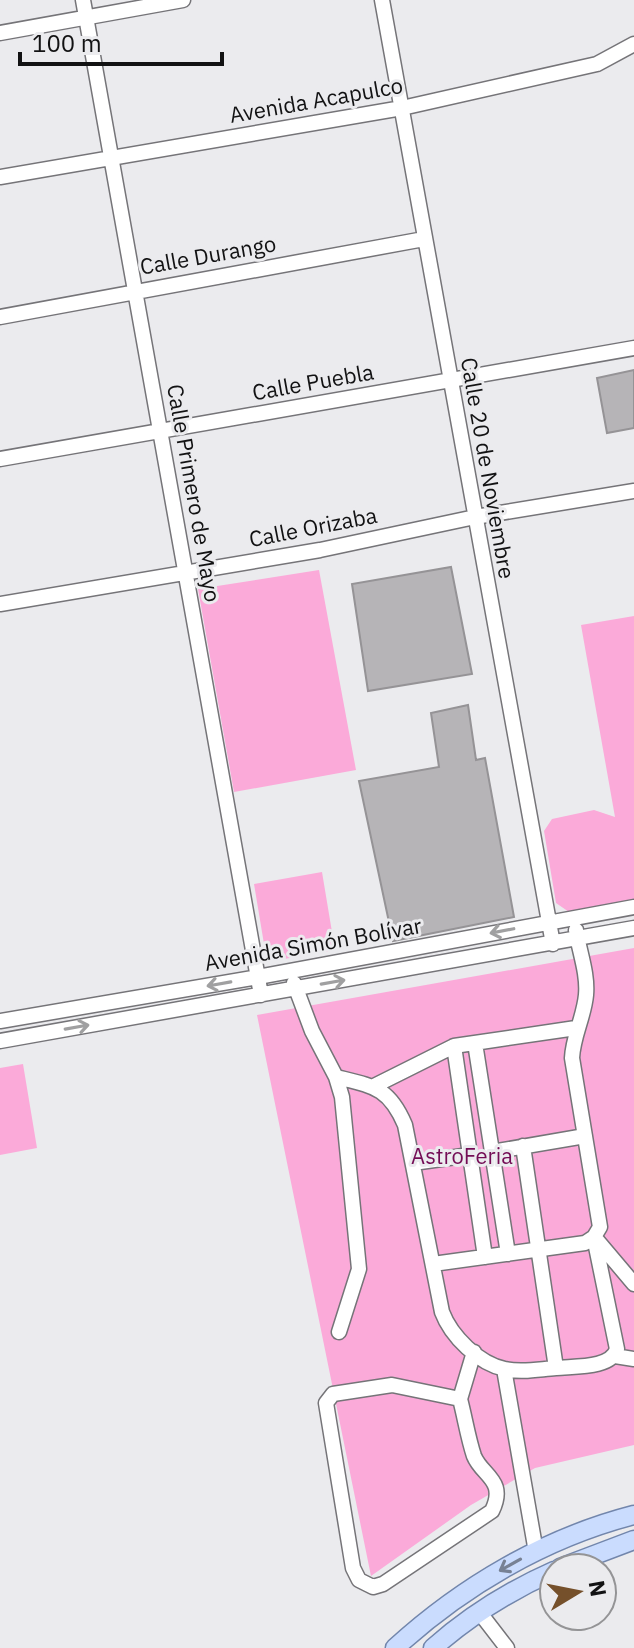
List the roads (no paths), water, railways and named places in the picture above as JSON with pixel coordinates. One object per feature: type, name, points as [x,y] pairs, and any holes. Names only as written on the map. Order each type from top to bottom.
[{"type":"main road","points":[[395,1648],[431,1616],[479,1583],[570,1536],[634,1515]]},
{"type":"main road","points":[[602,1552],[634,1540]]},
{"type":"main road","points":[[433,1648],[480,1613],[538,1578]]},
{"type":"street","name":"Calle Primero de Mayo","points":[[83,0],[261,995]]},
{"type":"street","points":[[0,33],[183,0]]},
{"type":"street","name":"Calle 20 de Noviembre","points":[[382,0],[553,944]]},
{"type":"street","name":"Avenida Acapulco","points":[[0,177],[402,108],[597,64],[634,44]]},
{"type":"street","name":"Calle Durango","points":[[0,317],[424,239]]},
{"type":"street","name":"Calle Puebla","points":[[0,459],[634,348]]},
{"type":"street","name":"Calle Orizaba","points":[[0,604],[320,550],[475,517],[634,491]]},
{"type":"street","name":"Avenida Simón Bolívar","points":[[0,1021],[634,907]]},
{"type":"street","points":[[433,1264],[585,1243],[594,1237],[600,1227],[572,1058],[576,1028],[583,1014],[586,982],[573,918]]},
{"type":"street","name":"Avenida Simón Bolívar","points":[[0,1041],[634,928]]},
{"type":"street","points":[[290,971],[319,1048],[336,1077],[342,1097],[359,1269],[339,1332]]},
{"type":"street","points":[[374,1086],[454,1046],[576,1028]]},
{"type":"street","points":[[475,1043],[508,1254]]},
{"type":"street","points":[[454,1046],[485,1257]]},
{"type":"street","points":[[336,1077],[374,1086],[387,1094],[397,1106],[405,1125],[445,1321],[457,1337],[483,1360],[504,1369],[556,1368],[607,1362],[615,1356],[617,1349],[594,1237]]},
{"type":"street","points":[[492,1152],[585,1136]]},
{"type":"street","points":[[523,1146],[556,1368]]},
{"type":"street","points":[[413,1163],[470,1155]]},
{"type":"street","points":[[594,1237],[634,1284]]},
{"type":"street","points":[[460,1399],[392,1385],[328,1397],[326,1403],[353,1568],[365,1585],[373,1587],[383,1584],[492,1511],[497,1500],[492,1477],[475,1459],[460,1399],[474,1352]]},
{"type":"street","points":[[615,1356],[634,1359]]},
{"type":"street","points":[[504,1369],[536,1552]]},
{"type":"street","points":[[480,1613],[507,1648]]},
{"type":"park label","name":"AstroFeria","points":[[462,1156]]}]
